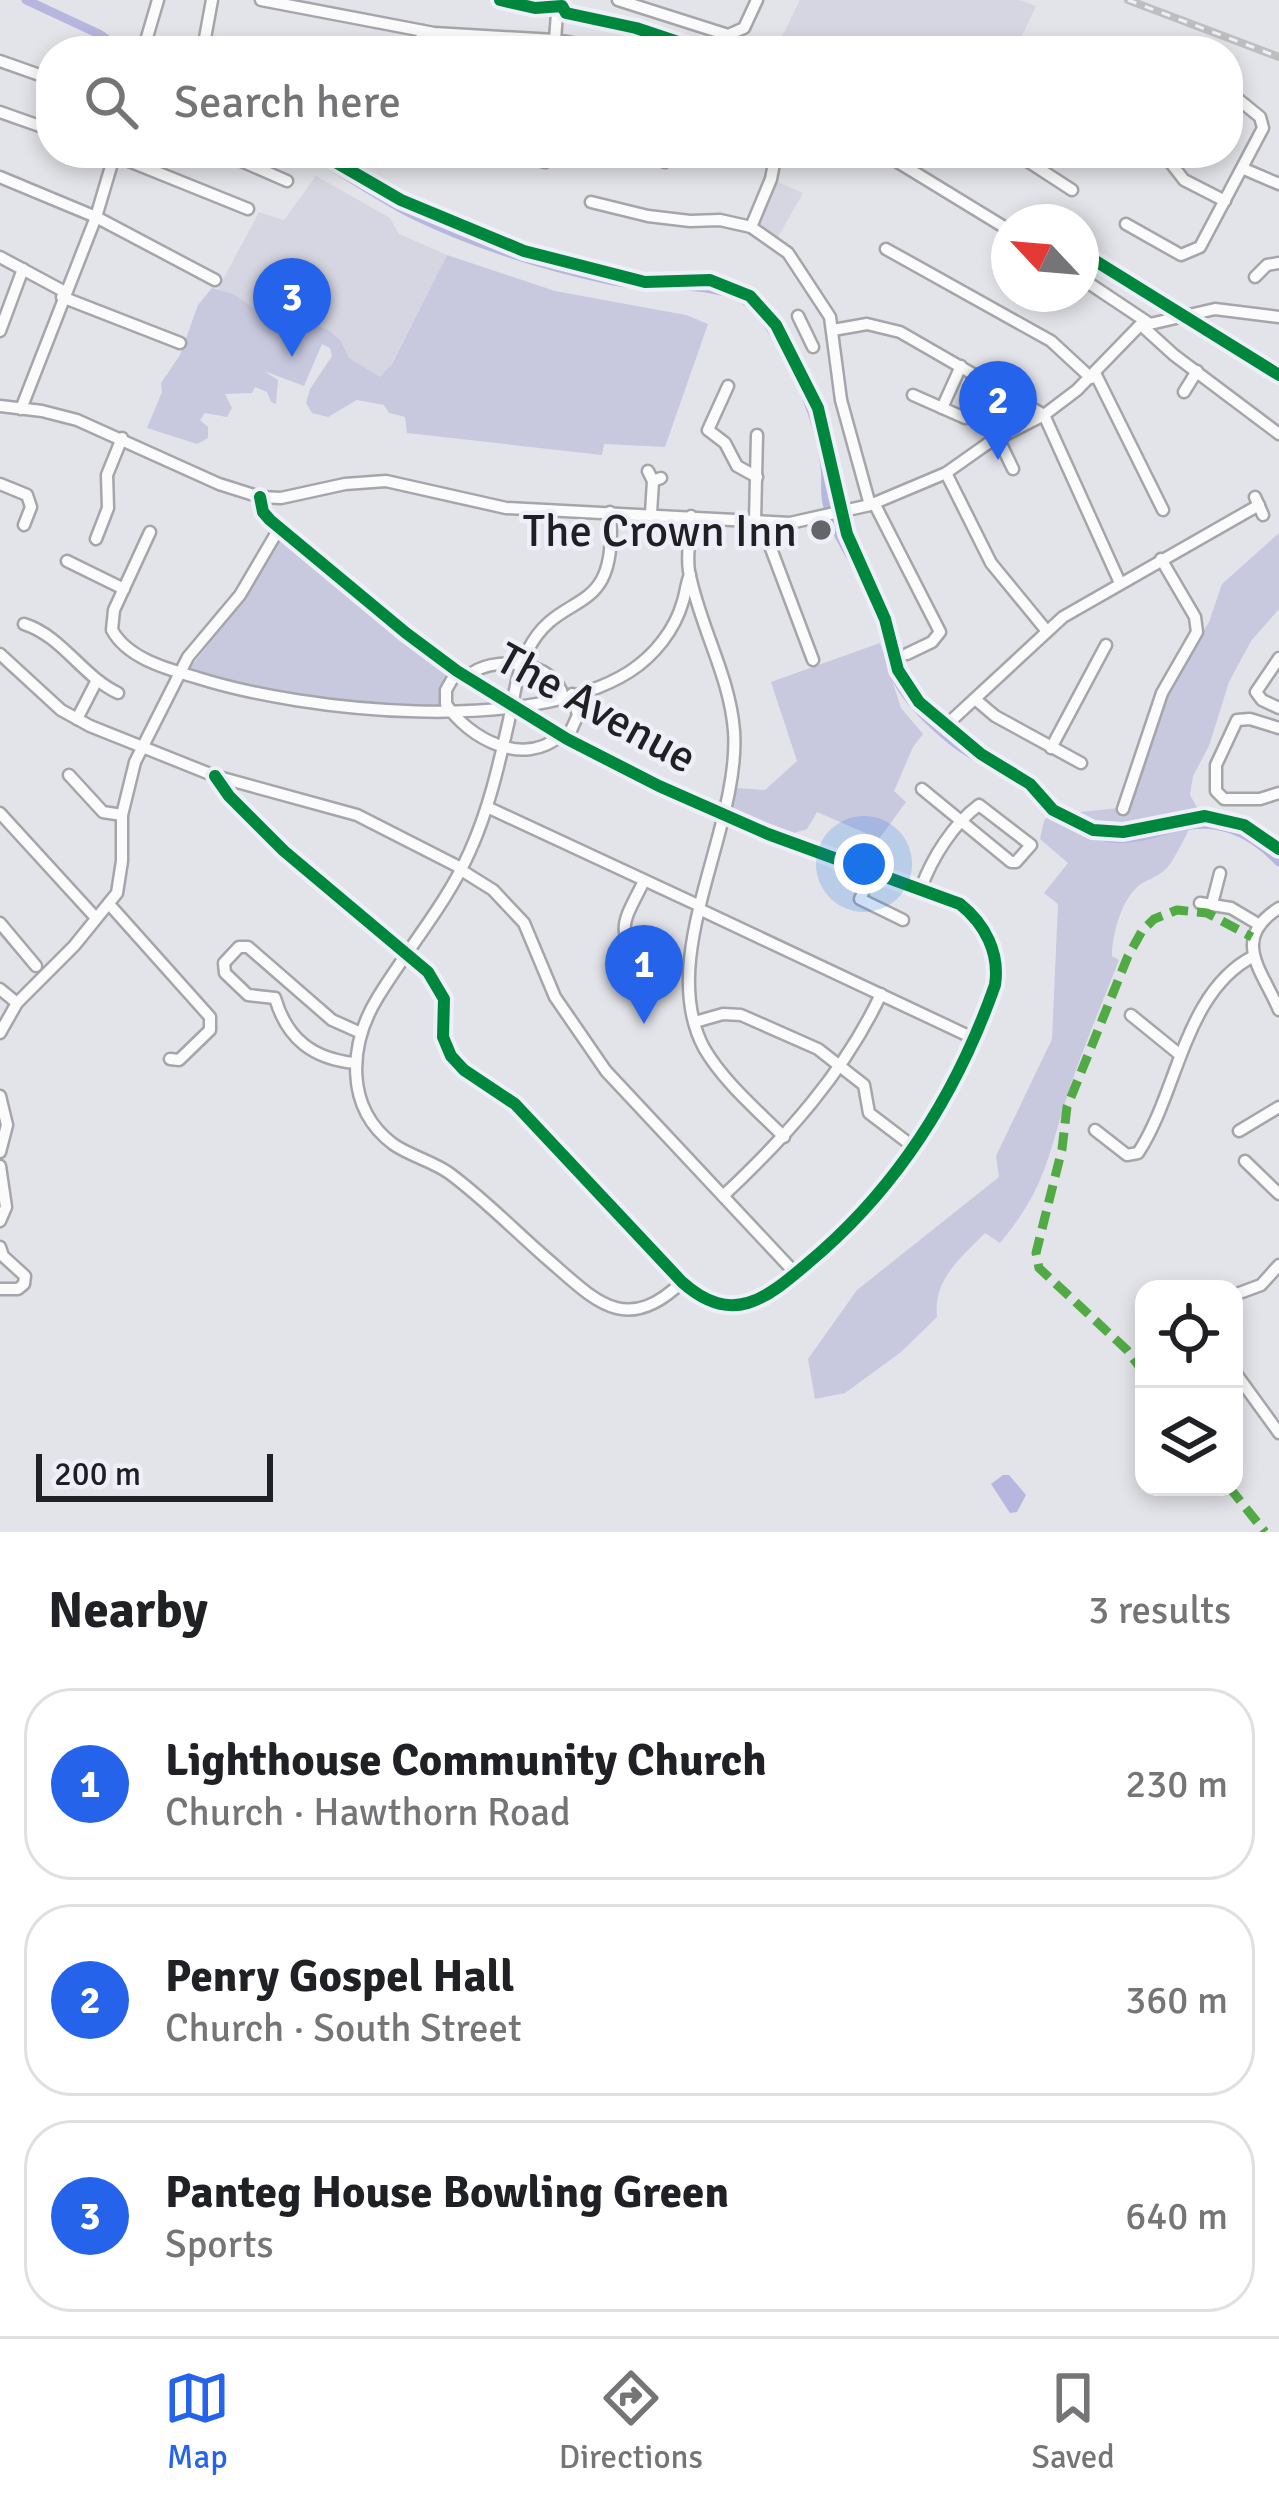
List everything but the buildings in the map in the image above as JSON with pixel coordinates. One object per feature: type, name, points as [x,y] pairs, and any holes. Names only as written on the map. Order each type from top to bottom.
[{"type":"street","points":[[147,36],[158,0]]},
{"type":"street","points":[[205,36],[212,0]]},
{"type":"street","points":[[261,0],[423,31],[496,36]]},
{"type":"street","points":[[555,36],[557,0]]},
{"type":"street","points":[[618,0],[728,34],[744,28],[757,0]]},
{"type":"street","points":[[422,36],[423,31]]},
{"type":"street","points":[[0,61],[36,74]]},
{"type":"street","points":[[1126,224],[1142,226],[1170,250],[1192,253],[1200,247],[1263,128],[1260,117],[1243,103]]},
{"type":"street","points":[[0,112],[36,125]]},
{"type":"street","points":[[21,409],[96,217],[110,168]]},
{"type":"street","points":[[148,168],[248,209]]},
{"type":"street","points":[[256,168],[287,182]]},
{"type":"street","points":[[751,227],[773,168]]},
{"type":"street","points":[[908,168],[991,219]]},
{"type":"street","points":[[1041,168],[1068,184]]},
{"type":"street","points":[[1177,168],[1184,180],[1225,201]]},
{"type":"street","points":[[1244,169],[1279,184]]},
{"type":"street","points":[[0,177],[96,217],[214,280]]},
{"type":"street","points":[[591,202],[648,216],[720,220],[751,227],[788,253],[817,292],[832,324],[841,400],[873,504],[940,632],[932,642],[907,653]]},
{"type":"street","points":[[886,249],[1051,340],[1093,376],[1163,510]]},
{"type":"street","points":[[0,257],[64,294],[180,343]]},
{"type":"street","points":[[1255,277],[1270,260]]},
{"type":"street","points":[[0,331],[23,269]]},
{"type":"street","points":[[1099,291],[1279,434]]},
{"type":"street","points":[[1143,323],[1159,325],[1215,308],[1279,317]]},
{"type":"street","points":[[798,316],[813,346]]},
{"type":"street","points":[[0,406],[59,414],[260,497],[386,482],[506,508],[790,523],[873,504],[946,473],[998,438],[1044,415],[1093,376],[1143,323]]},
{"type":"street","points":[[804,329],[881,325],[961,365],[1044,415],[1120,583]]},
{"type":"street","points":[[942,408],[961,365]]},
{"type":"street","points":[[1184,392],[1197,371]]},
{"type":"street","points":[[728,386],[708,430],[725,442],[737,466],[757,477]]},
{"type":"street","points":[[913,395],[964,418]]},
{"type":"street","points":[[757,435],[758,521],[813,659]]},
{"type":"street","points":[[84,524],[98,534],[110,498],[106,475],[122,438]]},
{"type":"street","points":[[998,438],[1013,469]]},
{"type":"street","points":[[946,473],[991,562],[1046,630]]},
{"type":"street","points":[[651,513],[654,476]]},
{"type":"street","points":[[0,484],[27,495],[31,506],[24,525]]},
{"type":"street","name":"The Avenue","points":[[260,497],[263,512],[406,633],[564,737],[724,814],[951,899],[977,920],[996,965],[995,985],[973,1038]]},
{"type":"street","points":[[0,1033],[16,1003],[110,904],[120,884],[127,785],[142,748],[179,673],[240,595],[277,525],[281,498]]},
{"type":"street","points":[[954,717],[1073,609],[1259,506]]},
{"type":"street","points":[[610,512],[607,569],[596,590],[542,629],[521,666],[487,807],[461,869],[380,993],[361,1033],[355,1063],[362,1103],[380,1131],[404,1150],[451,1174],[594,1300],[613,1309],[638,1309],[662,1299],[682,1282]]},
{"type":"street","points":[[150,532],[112,622],[117,639],[129,651],[179,673],[243,692],[319,705],[450,711],[567,695],[617,679],[644,661],[673,627],[690,575],[691,516]]},
{"type":"street","points":[[1121,802],[1162,693],[1197,632],[1195,617],[1161,560]]},
{"type":"street","points":[[67,561],[124,589]]},
{"type":"street","points":[[690,575],[728,695],[734,730],[732,778],[692,952],[695,1022],[713,1061],[784,1137]]},
{"type":"street","points":[[24,624],[42,626],[96,682],[118,692]]},
{"type":"street","points":[[1052,748],[1106,645]]},
{"type":"street","points":[[0,654],[48,700],[77,719],[215,776],[357,815],[493,890],[524,923],[544,976],[569,1022],[606,1071],[796,1274]]},
{"type":"street","points":[[1279,658],[1256,692],[1279,708]]},
{"type":"street","points":[[484,665],[521,666],[554,679],[567,695],[578,716],[564,737],[535,747],[503,746],[476,736],[446,704],[446,690],[462,674],[484,665]]},
{"type":"street","points":[[77,719],[96,682]]},
{"type":"street","points":[[975,698],[995,716],[1081,763]]},
{"type":"street","points":[[1279,728],[1239,719],[1221,744],[1216,769],[1218,796],[1254,800],[1279,793]]},
{"type":"street","points":[[69,775],[103,812],[122,815]]},
{"type":"street","points":[[215,776],[284,850],[407,954],[440,988],[443,1037],[451,1056],[514,1104],[682,1282],[712,1301],[744,1305],[773,1294],[858,1219],[915,1148],[973,1038],[487,807]]},
{"type":"street","points":[[921,888],[935,857],[962,822],[980,805],[1034,841],[1011,862],[962,822],[922,789]]},
{"type":"street","points":[[0,813],[96,919]]},
{"type":"street","points":[[873,871],[854,897],[903,920]]},
{"type":"street","points":[[1220,873],[1206,903],[1238,910],[1258,924]]},
{"type":"street","points":[[627,944],[636,938],[650,941],[649,968],[643,971],[627,944],[623,935],[644,881]]},
{"type":"street","points":[[110,904],[210,1017],[210,1030],[179,1060],[170,1059]]},
{"type":"street","points":[[1279,908],[1258,924],[1252,937],[1254,956],[1279,1010]]},
{"type":"street","points":[[0,923],[35,966]]},
{"type":"street","points":[[275,998],[248,994],[225,973],[224,963],[244,946],[332,1019],[361,1033]]},
{"type":"street","points":[[1095,1130],[1127,1155],[1138,1154],[1179,1054],[1218,983],[1254,956]]},
{"type":"street","points":[[275,998],[290,982]]},
{"type":"street","points":[[0,989],[16,1003]]},
{"type":"street","points":[[723,1196],[784,1137],[868,1024],[881,994]]},
{"type":"street","points":[[275,998],[280,1020],[308,1049],[333,1061],[355,1063]]},
{"type":"street","points":[[695,1022],[723,1014],[742,1016],[818,1049],[864,1085],[869,1113],[915,1148]]},
{"type":"street","points":[[1131,1015],[1179,1054]]},
{"type":"street","points":[[0,1096],[7,1125],[0,1153]]},
{"type":"street","points":[[1239,1132],[1279,1107]]},
{"type":"street","points":[[1245,1161],[1279,1193]]},
{"type":"street","points":[[0,1166],[6,1207],[0,1221]]},
{"type":"street","points":[[0,1246],[3,1256],[25,1276],[18,1289],[0,1289]]},
{"type":"street","points":[[1243,1292],[1261,1285],[1279,1265]]},
{"type":"street","points":[[1243,1383],[1279,1433]]},
{"type":"shaded area","points":[[800,0],[1019,0],[1036,6],[1022,36],[782,36]]},
{"type":"shaded area","points":[[316,176],[390,218],[399,234],[447,255],[383,381],[336,358],[335,343],[270,320],[218,289],[259,212],[284,220]]},
{"type":"shaded area","points":[[775,181],[803,193],[778,237],[757,222]]},
{"type":"shaded area","points":[[447,255],[555,291],[686,315],[708,324],[665,447],[604,444],[602,455],[407,433],[405,417],[389,413],[384,405],[357,400],[328,417],[312,413],[306,403],[310,389],[332,356],[322,344],[304,386],[264,371],[278,380],[276,404],[267,392],[255,387],[252,393],[225,394],[232,408],[227,417],[205,413],[200,420],[208,427],[208,438],[197,444],[147,428],[162,392],[161,383],[180,355],[198,305],[212,288],[233,294],[259,311],[280,310],[330,331],[349,358],[380,377],[392,364]]},
{"type":"shaded area","points":[[1279,533],[1279,609],[1251,641],[1229,682],[1209,746],[1193,776],[1190,795],[1198,809],[1174,858],[1134,890],[1123,907],[1112,947],[1112,956],[1119,960],[1033,1195],[1000,1243],[985,1233],[958,1261],[939,1292],[937,1317],[901,1352],[845,1393],[815,1399],[808,1359],[857,1290],[999,1177],[996,1156],[1052,1039],[1058,904],[1044,893],[1068,863],[1040,839],[1044,821],[1056,805],[1071,813],[1119,808],[1164,695],[1209,622],[1222,584]]},
{"type":"shaded area","points":[[289,541],[451,671],[439,694],[443,707],[277,695],[189,669],[249,593],[278,542]]},
{"type":"shaded area","points":[[880,643],[901,708],[923,734],[894,791],[906,802],[879,839],[817,812],[807,829],[794,833],[733,810],[737,788],[765,790],[797,761],[771,682]]},
{"type":"water","points":[[1009,1475],[1026,1495],[1017,1512],[1010,1513],[991,1484]]},
{"type":"waterway","points":[[26,0],[102,36]]},
{"type":"waterway","points":[[334,168],[412,214],[509,253],[625,283],[722,291],[750,304],[776,337],[799,380],[822,447],[831,516],[874,601],[897,681],[918,709],[960,747],[1086,832],[1127,838],[1190,825],[1218,826],[1256,842],[1279,862]]},
{"type":"railway","points":[[1128,0],[1223,36]]},
{"type":"railway","points":[[1243,43],[1279,57]]},
{"type":"marked path","points":[[1135,1361],[1039,1268],[1036,1253],[1062,1149],[1067,1107],[1128,956],[1154,919],[1177,910],[1207,913],[1252,937]]},
{"type":"marked path","points":[[1236,1496],[1265,1532]]},
{"type":"cycle path","points":[[500,0],[535,8],[562,6],[566,13],[660,36]]},
{"type":"cycle path","points":[[346,168],[401,200],[524,251],[645,282],[710,280],[750,296],[776,325],[818,408],[847,534],[885,619],[898,670],[919,702],[981,754],[1030,784],[1053,810],[1093,830],[1123,832],[1205,816],[1244,825],[1279,849]]},
{"type":"cycle path","points":[[1099,263],[1279,375]]},
{"type":"cycle path","points":[[215,776],[284,851],[428,972],[444,999],[443,1037],[464,1070],[515,1104],[682,1282],[717,1303],[733,1305],[763,1297],[808,1263],[869,1204],[943,1101],[995,985],[989,940],[960,904],[768,834],[567,739],[457,671],[406,633],[270,520],[260,497]]},
{"type":"place","name":"Panteg House Bowling Green","points":[[292,357]]},
{"type":"place","name":"Penry Gospel Hall","points":[[998,460]]},
{"type":"place","name":"The Crown Inn","points":[[821,530]]},
{"type":"place","name":"Lighthouse Community Church","points":[[644,1024]]}]
